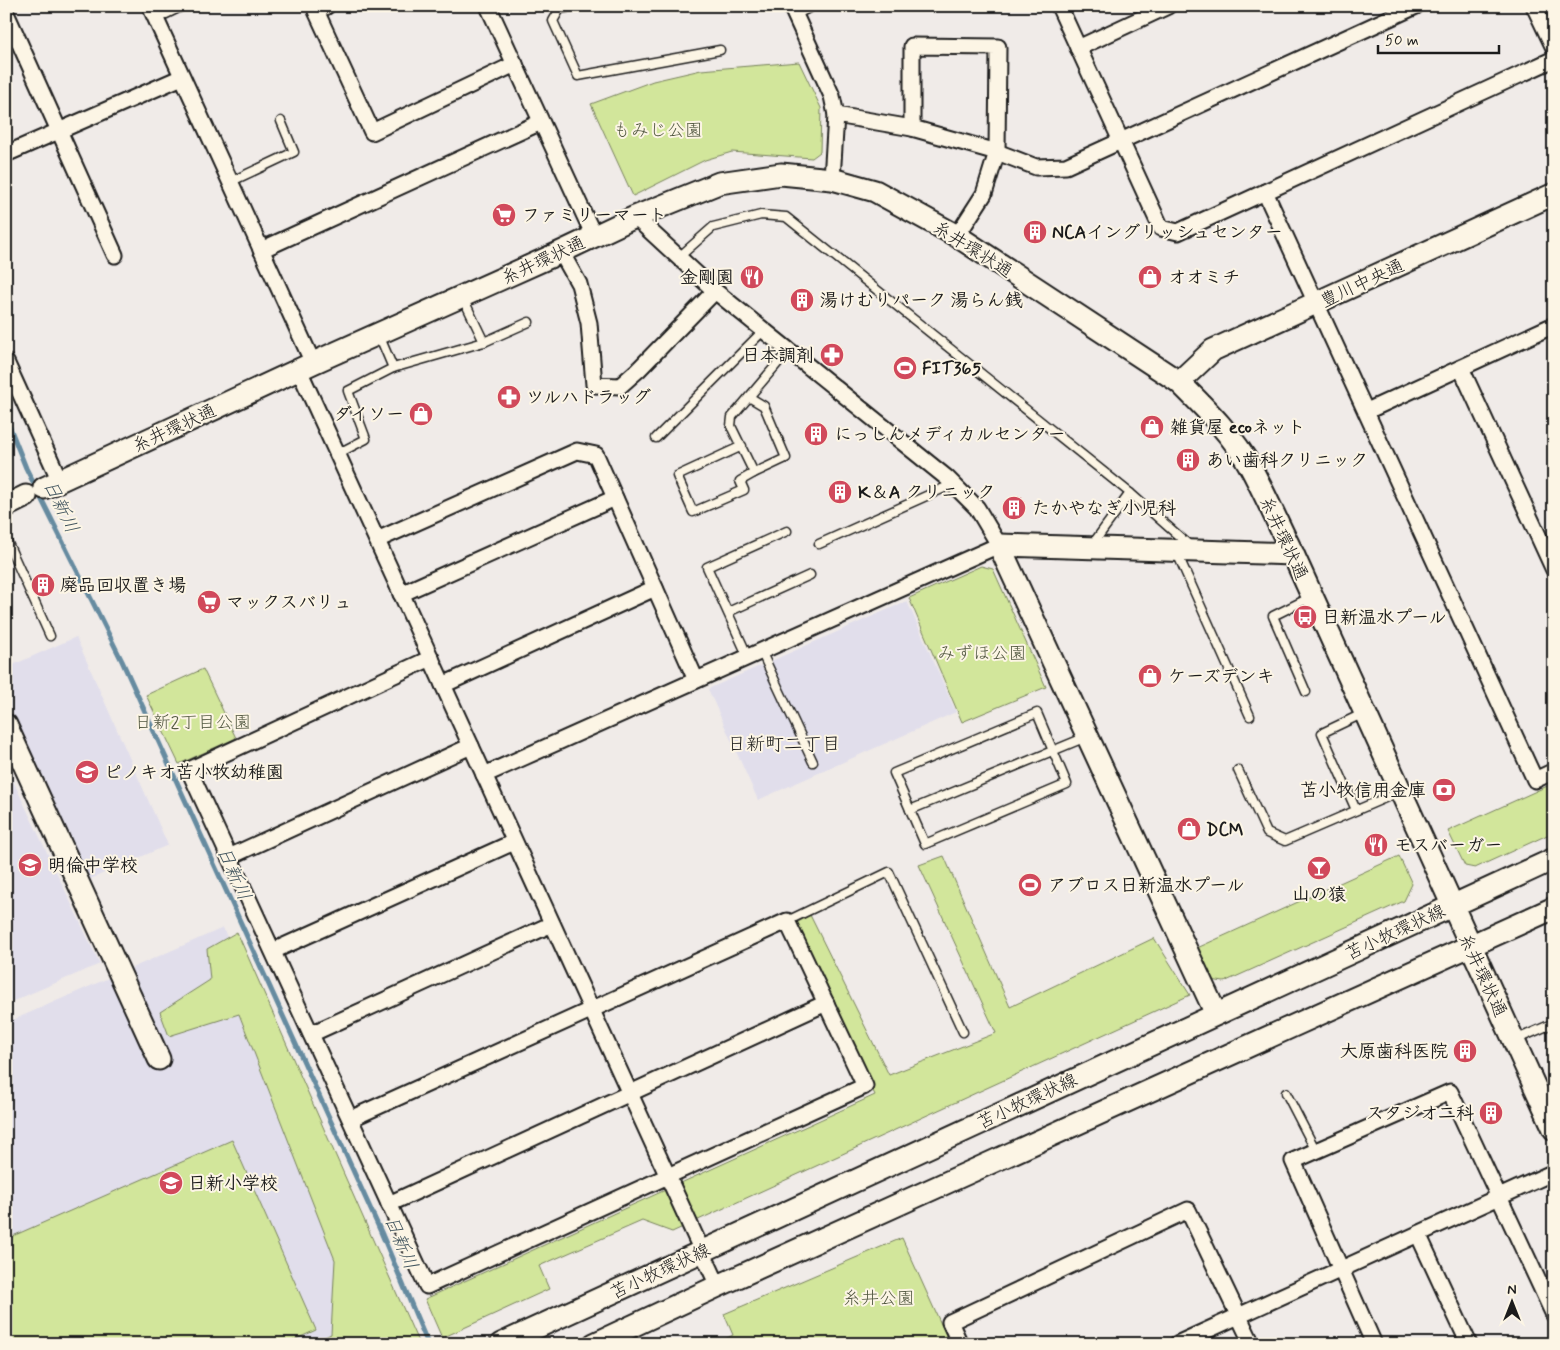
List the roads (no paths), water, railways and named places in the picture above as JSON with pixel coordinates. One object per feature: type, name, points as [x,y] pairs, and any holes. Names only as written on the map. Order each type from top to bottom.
[{"type":"street","points":[[327,6],[316,11],[372,132],[515,64]]},
{"type":"street","points":[[488,6],[594,236]]},
{"type":"street","points":[[1059,6],[1161,228],[1178,232],[1554,60]]},
{"type":"street","points":[[1078,48],[1168,6]]},
{"type":"street","points":[[836,116],[912,128],[997,152],[1036,167],[1066,166],[1416,6]]},
{"type":"street","points":[[1534,6],[1554,48]]},
{"type":"street","points":[[793,10],[832,96],[836,116],[832,179]]},
{"type":"street","points":[[6,12],[115,255]]},
{"type":"street","points":[[153,13],[261,250],[337,454],[718,1286]]},
{"type":"street","points":[[912,128],[912,46],[998,47],[997,152],[984,194],[957,236]]},
{"type":"street","points":[[6,154],[182,77]]},
{"type":"street","points":[[261,250],[541,122]]},
{"type":"street","name":"糸井環状通","points":[[6,506],[594,236],[719,183],[781,174],[832,179],[875,191],[957,236],[1179,382],[1209,412],[1229,436],[1250,467],[1293,554],[1554,1129]]},
{"type":"street","points":[[1265,192],[1318,303],[1535,780],[1554,772]]},
{"type":"street","name":"豊川中央通","points":[[1179,382],[1213,350],[1554,194]]},
{"type":"street","points":[[636,217],[715,291],[953,484],[977,508],[999,545],[1216,1014]]},
{"type":"street","points":[[561,252],[579,284],[589,323],[594,385],[620,386],[715,291]]},
{"type":"street","points":[[1367,411],[1554,325]]},
{"type":"street","points":[[6,362],[39,490]]},
{"type":"street","points":[[1461,368],[1554,570]]},
{"type":"street","points":[[376,540],[577,451],[596,455],[696,680]]},
{"type":"street","points":[[401,594],[615,498]]},
{"type":"street","points":[[484,775],[999,545],[1293,554]]},
{"type":"street","points":[[443,685],[655,588]]},
{"type":"street","points":[[350,1119],[787,921],[865,1086],[427,1286],[189,770],[430,658]]},
{"type":"street","points":[[6,725],[159,1059]]},
{"type":"street","points":[[229,857],[471,746]]},
{"type":"street","points":[[273,951],[514,842]]},
{"type":"street","name":"苫小牧環状線","points":[[502,1344],[1554,859]]},
{"type":"street","points":[[594,1344],[718,1286],[1554,908]]},
{"type":"street","points":[[311,1034],[552,924]]},
{"type":"street","points":[[389,1204],[826,1003]]},
{"type":"street","points":[[1374,1344],[1293,1161],[1450,1092],[1554,1315]]},
{"type":"street","points":[[1177,1344],[1554,1172]]},
{"type":"street","points":[[960,1344],[950,1322],[1188,1210],[1252,1344]]},
{"type":"street","points":[[1418,1234],[1469,1344]]},
{"type":"lane","points":[[153,13],[183,6]]},
{"type":"lane","points":[[577,6],[560,9],[552,21],[578,76],[720,50]]},
{"type":"lane","points":[[793,10],[814,6]]},
{"type":"lane","points":[[230,182],[294,152],[281,121]]},
{"type":"lane","points":[[679,258],[713,227],[761,215],[786,217],[1130,494],[1186,551],[1250,716]]},
{"type":"lane","points":[[463,296],[484,342]]},
{"type":"lane","points":[[337,454],[366,440],[348,391],[393,368],[484,342],[529,322]]},
{"type":"lane","points":[[656,438],[764,330]]},
{"type":"lane","points":[[378,334],[393,368]]},
{"type":"lane","points":[[754,473],[731,426],[732,417],[789,350]]},
{"type":"lane","points":[[742,446],[677,476],[694,512],[744,490],[740,481],[786,458],[764,406],[749,397]]},
{"type":"lane","points":[[819,544],[953,484]]},
{"type":"lane","points":[[1090,548],[1130,494]]},
{"type":"lane","points":[[787,531],[708,567],[728,612],[755,654],[812,762]]},
{"type":"lane","points":[[6,539],[50,636]]},
{"type":"lane","points":[[728,612],[810,575]]},
{"type":"lane","points":[[1306,692],[1273,616],[1311,597]]},
{"type":"lane","points":[[1037,713],[1052,750],[1067,784],[925,844],[894,774],[1037,713]]},
{"type":"lane","points":[[1356,810],[1322,733],[1364,713]]},
{"type":"lane","points":[[910,810],[1088,736]]},
{"type":"lane","points":[[1238,770],[1267,833],[1285,841],[1400,792]]},
{"type":"lane","points":[[787,921],[889,872],[963,1032]]},
{"type":"lane","points":[[1514,1041],[1554,1024]]},
{"type":"lane","points":[[1286,1093],[1316,1151]]},
{"type":"waterway","name":"日新川","points":[[6,418],[26,468],[122,661],[381,1232],[428,1344]]},
{"type":"place","name":"ファミリーマート","points":[[504,215]]},
{"type":"place","name":"NCAイングリッシュセンター","points":[[1035,232]]},
{"type":"place","name":"金剛園","points":[[752,277]]},
{"type":"place","name":"オオミチ","points":[[1150,277]]},
{"type":"place","name":"湯けむりパーク 湯らん銭","points":[[802,300]]},
{"type":"place","name":"日本調剤","points":[[832,355]]},
{"type":"place","name":"FIT365","points":[[905,368]]},
{"type":"place","name":"ツルハドラッグ","points":[[509,397]]},
{"type":"place","name":"ダイソー","points":[[421,414]]},
{"type":"place","name":"雑貨屋 ecoネット","points":[[1152,427]]},
{"type":"place","name":"にっしんメディカルセンター","points":[[816,434]]},
{"type":"place","name":"あい歯科クリニック","points":[[1188,460]]},
{"type":"place","name":"K＆A クリニック","points":[[840,492]]},
{"type":"place","name":"たかやなぎ小児科","points":[[1014,508]]},
{"type":"place","name":"廃品回収置き場","points":[[43,585]]},
{"type":"place","name":"マックスバリュ","points":[[209,602]]},
{"type":"place","name":"日新温水プール","points":[[1305,617]]},
{"type":"place","name":"ケーズデンキ","points":[[1150,676]]},
{"type":"place","name":"ピノキオ苫小牧幼稚園","points":[[87,772]]},
{"type":"place","name":"苫小牧信用金庫","points":[[1444,790]]},
{"type":"place","name":"DCM","points":[[1189,829]]},
{"type":"place","name":"モスバーガー","points":[[1376,845]]},
{"type":"place","name":"明倫中学校","points":[[30,865]]},
{"type":"place","name":"山の猿","points":[[1319,868]]},
{"type":"place","name":"アブロス日新温水プール","points":[[1030,885]]},
{"type":"place","name":"大原歯科医院","points":[[1465,1051]]},
{"type":"place","name":"スタジオ二科","points":[[1491,1113]]},
{"type":"place","name":"日新小学校","points":[[171,1183]]},
{"type":"district","name":"日新町二丁目","points":[[784,743]]},
{"type":"park label","name":"もみじ公園","points":[[658,130]]},
{"type":"park label","name":"みずほ公園","points":[[982,653]]},
{"type":"park label","name":"日新2丁目公園","points":[[193,722]]},
{"type":"park label","name":"糸井公園","points":[[879,1298]]}]
